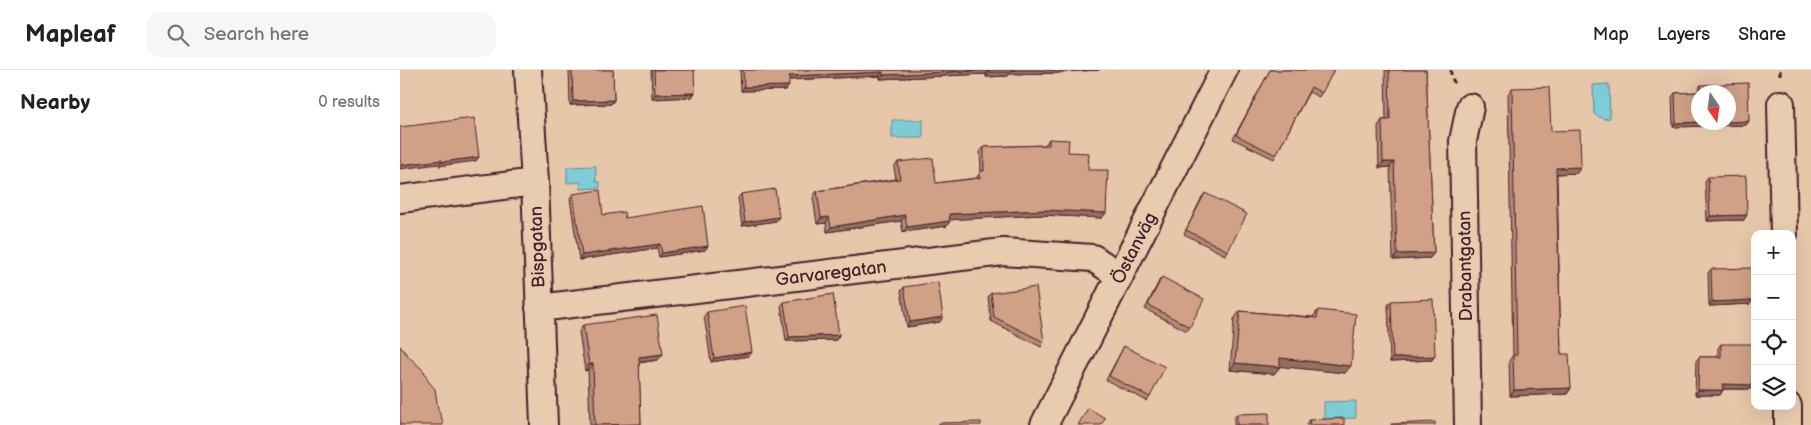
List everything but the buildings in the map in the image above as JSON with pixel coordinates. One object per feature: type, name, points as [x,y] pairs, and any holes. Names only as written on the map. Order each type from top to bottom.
[{"type":"street","name":"Bispgatan","points":[[528,70],[535,182],[538,308],[544,425]]},
{"type":"street","name":"Östanväg","points":[[1044,425],[1224,70]]},
{"type":"street","points":[[1781,104],[1784,230]]},
{"type":"street","name":"Drabantgatan","points":[[1468,425],[1463,141],[1470,107]]},
{"type":"street","points":[[400,199],[535,182]]},
{"type":"street","name":"Garvaregatan","points":[[538,308],[1003,252],[1093,258],[1120,276]]},
{"type":"street","points":[[1788,410],[1788,425]]},
{"type":"water","points":[[1609,84],[1610,118],[1604,119],[1594,114],[1593,85]]},
{"type":"water","points":[[892,120],[923,120],[923,138],[892,138]]},
{"type":"water","points":[[596,166],[596,182],[600,182],[600,188],[581,189],[580,182],[567,183],[567,167]]},
{"type":"water","points":[[1356,401],[1356,418],[1324,419],[1324,402]]}]
